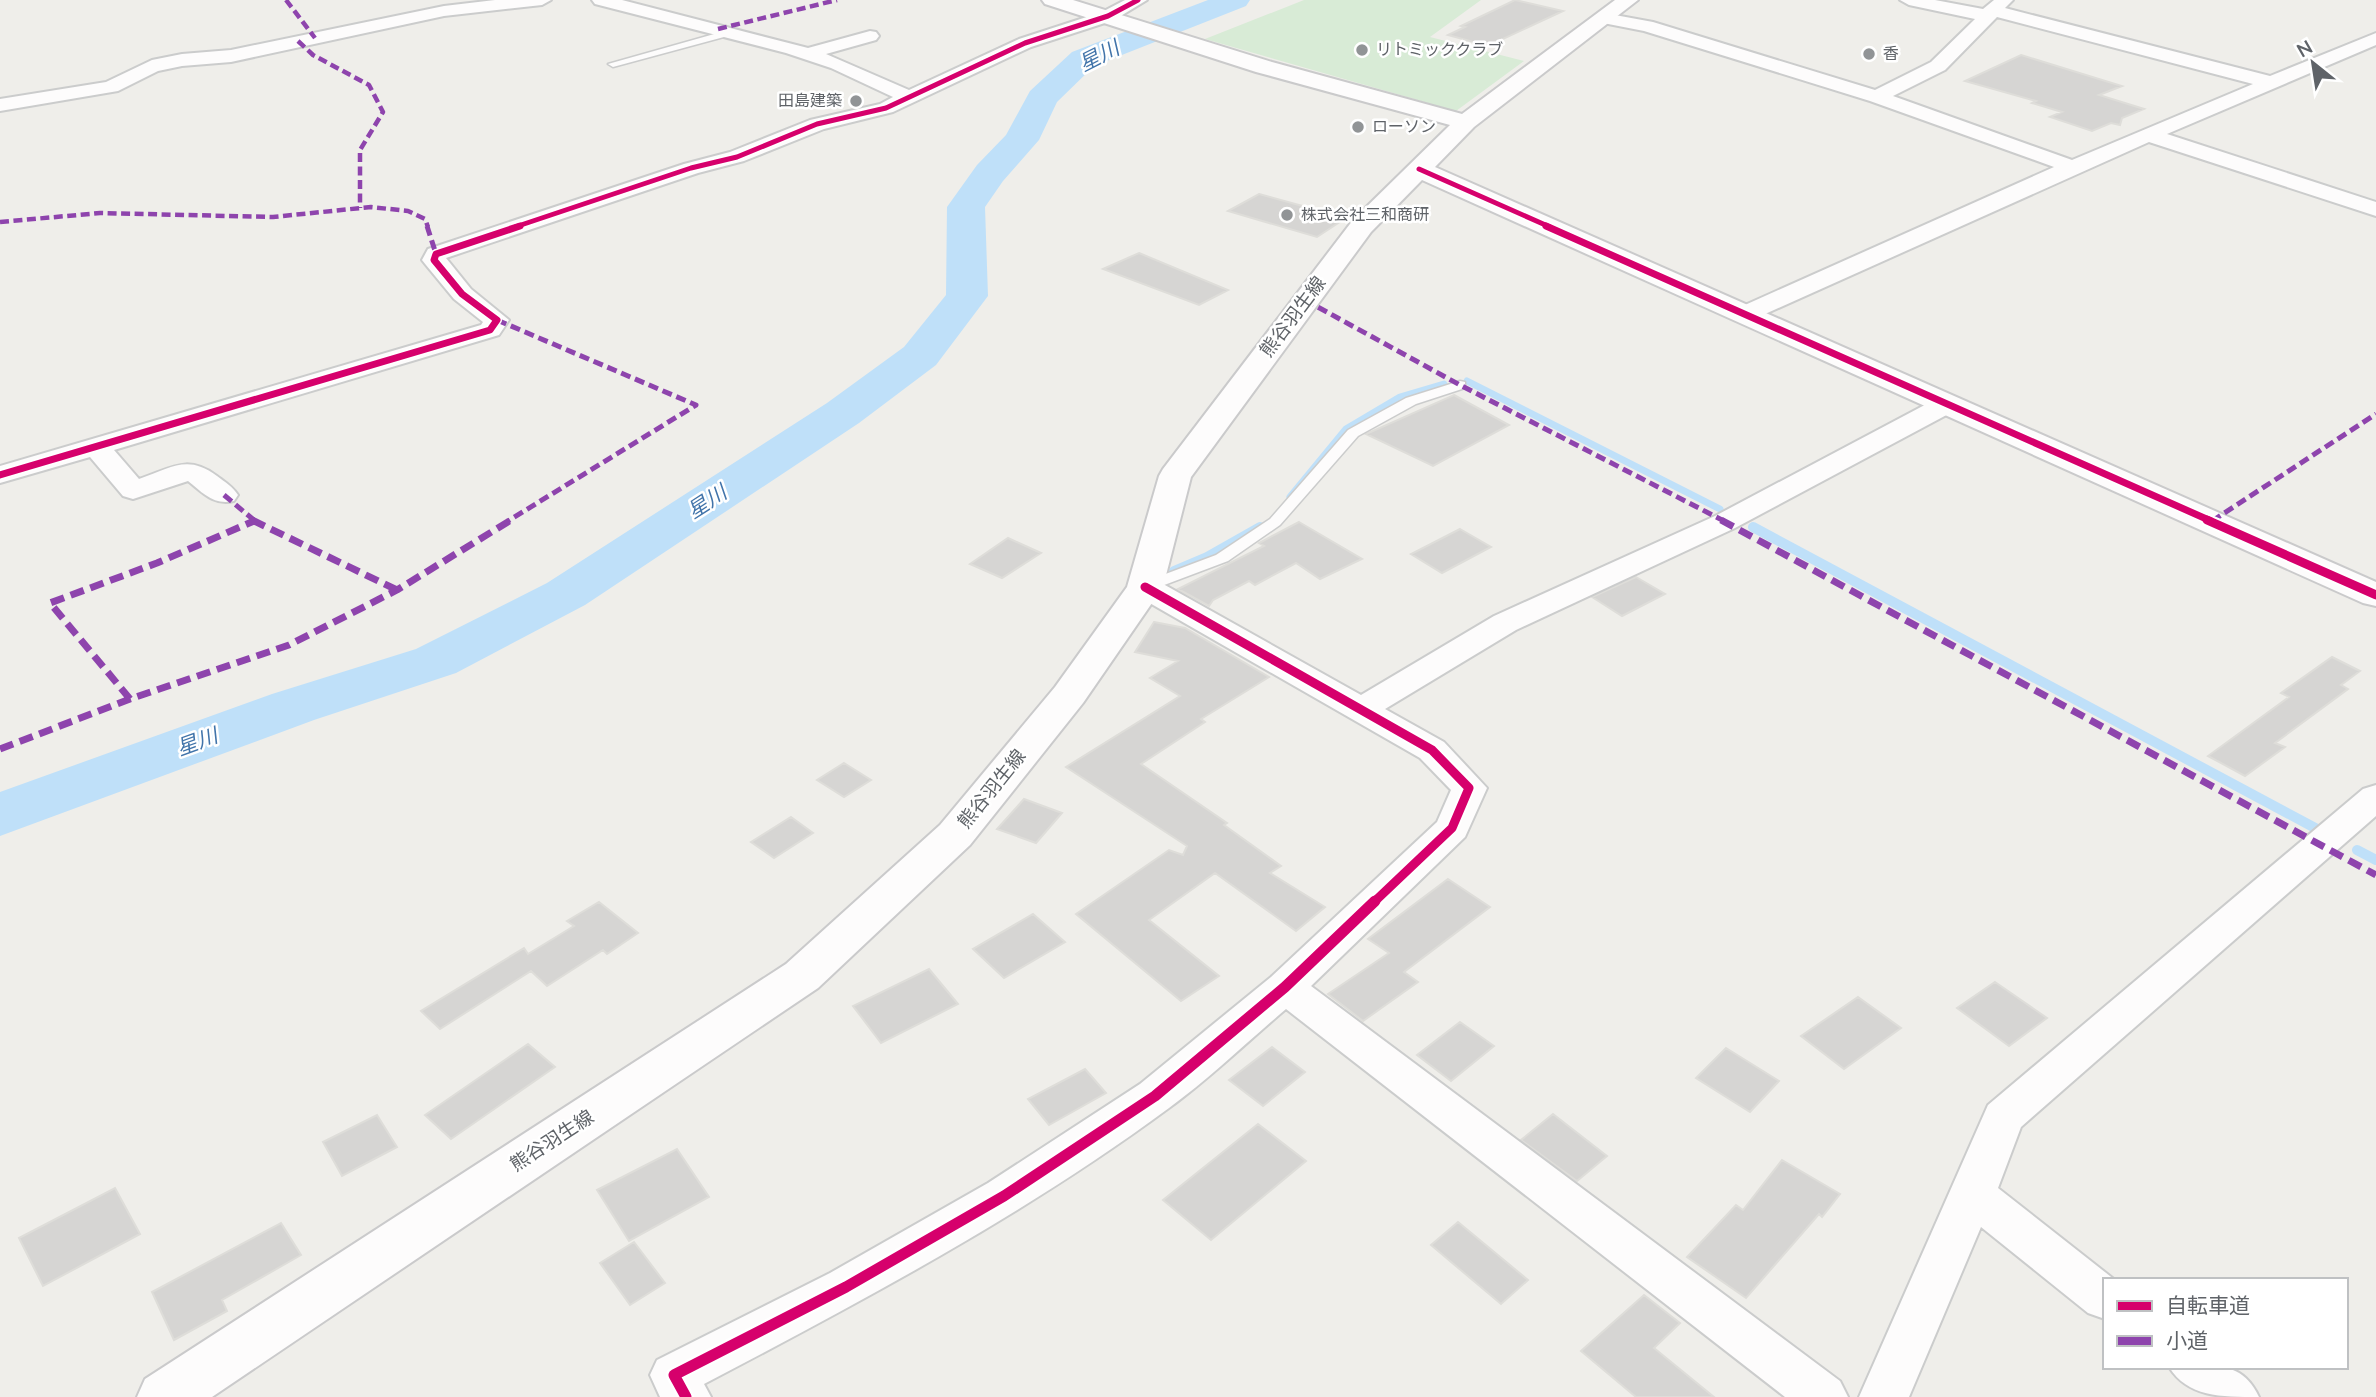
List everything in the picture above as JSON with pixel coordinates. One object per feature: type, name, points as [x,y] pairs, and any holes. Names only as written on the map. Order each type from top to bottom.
[{"type":"main road","points":[[1052,0],[1319,83],[1466,122]]},
{"type":"main road","name":"熊谷羽生線","points":[[165,1397],[802,976],[955,835],[1069,695],[1145,587],[1175,476],[1362,226],[1466,122],[1616,9]]},
{"type":"main road","points":[[1419,169],[2376,595]]},
{"type":"street","points":[[0,105],[111,87],[152,66],[162,64],[231,56],[444,10],[542,0]]},
{"type":"street","points":[[601,0],[732,32],[838,64],[911,98]]},
{"type":"street","points":[[0,475],[490,330],[497,320],[478,310],[452,285],[434,260],[436,254],[691,168],[737,157],[817,124],[911,98],[1025,43],[1114,18],[1138,0]]},
{"type":"street","points":[[1909,0],[1995,9],[2273,83]]},
{"type":"street","points":[[1616,9],[1647,26],[1877,97],[2073,167]]},
{"type":"street","points":[[1877,97],[1938,66],[1995,9]]},
{"type":"street","points":[[806,54],[870,36]]},
{"type":"street","points":[[1745,314],[2073,167],[2376,38]]},
{"type":"street","points":[[2149,135],[2376,209]]},
{"type":"street","points":[[1362,709],[1505,623],[1726,522],[1945,405]]},
{"type":"street","points":[[96,447],[133,489],[192,471],[224,495]]},
{"type":"street","points":[[686,1397],[674,1375],[846,1287],[1004,1196],[1155,1096],[1285,987],[1452,828],[1469,788],[1432,750],[1145,587]]},
{"type":"street","points":[[1884,1397],[1973,1194],[2003,1117],[2376,797]]},
{"type":"street","points":[[1285,987],[1823,1397]]},
{"type":"street","points":[[1973,1194],[2103,1297]]},
{"type":"street","points":[[2196,1369],[2234,1397]]},
{"type":"lane","points":[[613,64],[732,32]]},
{"type":"lane","points":[[1145,587],[1222,558],[1275,522],[1353,433],[1411,401],[1460,385]]},
{"type":"green space","name":"リトミッククラブ","points":[[1304,0],[1481,0],[1430,37],[1524,61],[1456,111],[1205,39]]},
{"type":"building","points":[[1515,0],[1563,11],[1488,46],[1448,35],[1465,27],[1461,26]]},
{"type":"building","points":[[2021,55],[2122,86],[2099,95],[2144,109],[2122,118],[2120,125],[2111,123],[2092,131],[2050,117],[2062,112],[2032,103],[2036,101],[1965,81]]},
{"type":"building","name":"株式会社三和商研","points":[[1259,194],[1346,218],[1317,237],[1228,211]]},
{"type":"building","points":[[1139,253],[1228,290],[1199,305],[1103,269]]},
{"type":"building","points":[[1454,395],[1509,425],[1433,466],[1366,434]]},
{"type":"building","points":[[1299,522],[1362,559],[1320,579],[1296,563],[1255,585],[1249,581],[1213,600],[1209,606],[1178,589],[1264,546],[1259,543]]},
{"type":"building","points":[[1460,529],[1491,547],[1442,573],[1411,554]]},
{"type":"building","points":[[1008,538],[1041,553],[1002,578],[970,564]]},
{"type":"building","points":[[1636,577],[1665,594],[1622,616],[1592,597]]},
{"type":"building","points":[[1154,622],[1185,628],[1269,677],[1201,719],[1205,722],[1141,764],[1227,823],[1224,825],[1281,866],[1270,873],[1325,907],[1296,931],[1215,873],[1149,920],[1219,976],[1181,1001],[1076,914],[1169,850],[1183,855],[1187,846],[1066,767],[1180,696],[1150,678],[1178,661],[1135,652]]},
{"type":"building","points":[[2332,657],[2360,671],[2341,685],[2348,689],[2275,743],[2285,747],[2245,776],[2208,756],[2289,697],[2281,693]]},
{"type":"building","points":[[844,763],[871,780],[844,797],[817,780]]},
{"type":"building","points":[[1024,799],[1062,813],[1036,843],[997,829]]},
{"type":"building","points":[[791,817],[813,833],[774,858],[751,842]]},
{"type":"building","points":[[1448,879],[1490,907],[1404,972],[1418,982],[1363,1021],[1328,994],[1389,953],[1368,939]]},
{"type":"building","points":[[599,902],[638,933],[607,954],[603,950],[547,986],[531,971],[440,1029],[421,1011],[524,948],[528,954],[574,926],[567,921]]},
{"type":"building","points":[[1033,914],[1065,942],[1004,978],[973,949]]},
{"type":"building","points":[[929,969],[958,1004],[881,1043],[853,1006]]},
{"type":"building","points":[[1995,982],[2047,1018],[2009,1046],[1957,1008]]},
{"type":"building","points":[[1858,997],[1901,1028],[1844,1069],[1801,1036]]},
{"type":"building","points":[[1460,1022],[1494,1046],[1451,1081],[1417,1055]]},
{"type":"building","points":[[528,1044],[555,1067],[451,1139],[425,1115]]},
{"type":"building","points":[[1272,1047],[1305,1072],[1263,1106],[1229,1080]]},
{"type":"building","points":[[1726,1048],[1779,1081],[1750,1112],[1696,1078]]},
{"type":"building","points":[[1085,1069],[1106,1093],[1049,1125],[1028,1099]]},
{"type":"building","points":[[1553,1114],[1607,1156],[1577,1181],[1521,1140]]},
{"type":"building","points":[[377,1115],[397,1147],[342,1176],[323,1142]]},
{"type":"building","points":[[1258,1124],[1306,1161],[1211,1240],[1163,1200]]},
{"type":"building","points":[[677,1149],[709,1197],[629,1241],[597,1190]]},
{"type":"building","points":[[1782,1160],[1840,1194],[1822,1217],[1819,1214],[1746,1298],[1687,1257],[1736,1205],[1743,1210]]},
{"type":"building","points":[[115,1188],[140,1234],[43,1286],[19,1238]]},
{"type":"building","points":[[1458,1222],[1528,1280],[1501,1304],[1431,1245]]},
{"type":"building","points":[[281,1223],[301,1255],[222,1300],[227,1311],[174,1340],[152,1292]]},
{"type":"building","points":[[634,1242],[665,1283],[630,1305],[600,1263]]},
{"type":"building","points":[[1644,1295],[1680,1323],[1654,1348],[1714,1397],[1636,1397],[1581,1351]]},
{"type":"waterway","name":"星川","points":[[0,815],[293,707],[436,661],[566,594],[843,413],[920,356],[967,296],[966,207],[990,173],[1021,140],[1042,98],[1083,59],[1235,0]]},
{"type":"waterway","points":[[1467,381],[1720,509]]},
{"type":"waterway","points":[[1290,497],[1346,429],[1400,397],[1444,384]]},
{"type":"waterway","points":[[1174,571],[1207,557],[1260,527]]},
{"type":"waterway","points":[[1753,527],[2317,829]]},
{"type":"waterway","points":[[2357,850],[2376,860]]},
{"type":"marked path","points":[[286,0],[315,38]]},
{"type":"marked path","points":[[718,29],[837,0]]},
{"type":"marked path","points":[[298,41],[313,55],[369,85],[383,112],[360,150],[360,208]]},
{"type":"marked path","points":[[0,222],[100,213],[273,217],[351,208],[390,208],[408,211],[425,219],[436,254]]},
{"type":"marked path","points":[[1305,300],[1460,385],[1725,522],[2376,875]]},
{"type":"marked path","points":[[0,749],[130,699],[289,645],[397,590],[696,405],[497,320]]},
{"type":"marked path","points":[[2212,521],[2376,414]]},
{"type":"marked path","points":[[224,495],[254,521],[397,590]]},
{"type":"marked path","points":[[130,699],[50,603],[157,563],[254,521]]},
{"type":"cycle path","points":[[0,475],[490,330],[497,320],[478,308],[455,286],[434,260],[436,254],[691,168],[737,157],[817,124],[886,108],[1025,43],[1108,16],[1138,0]]},
{"type":"cycle path","points":[[1419,169],[2376,595]]},
{"type":"cycle path","points":[[686,1397],[674,1375],[846,1287],[1004,1196],[1155,1096],[1285,987],[1452,828],[1469,788],[1432,750],[1145,587]]},
{"type":"place","name":"リトミッククラブ","points":[[1362,50]]},
{"type":"place","name":"香","points":[[1869,54]]},
{"type":"place","name":"田島建築","points":[[856,101]]},
{"type":"place","name":"ローソン","points":[[1358,127]]},
{"type":"place","name":"株式会社三和商研","points":[[1287,215]]}]
